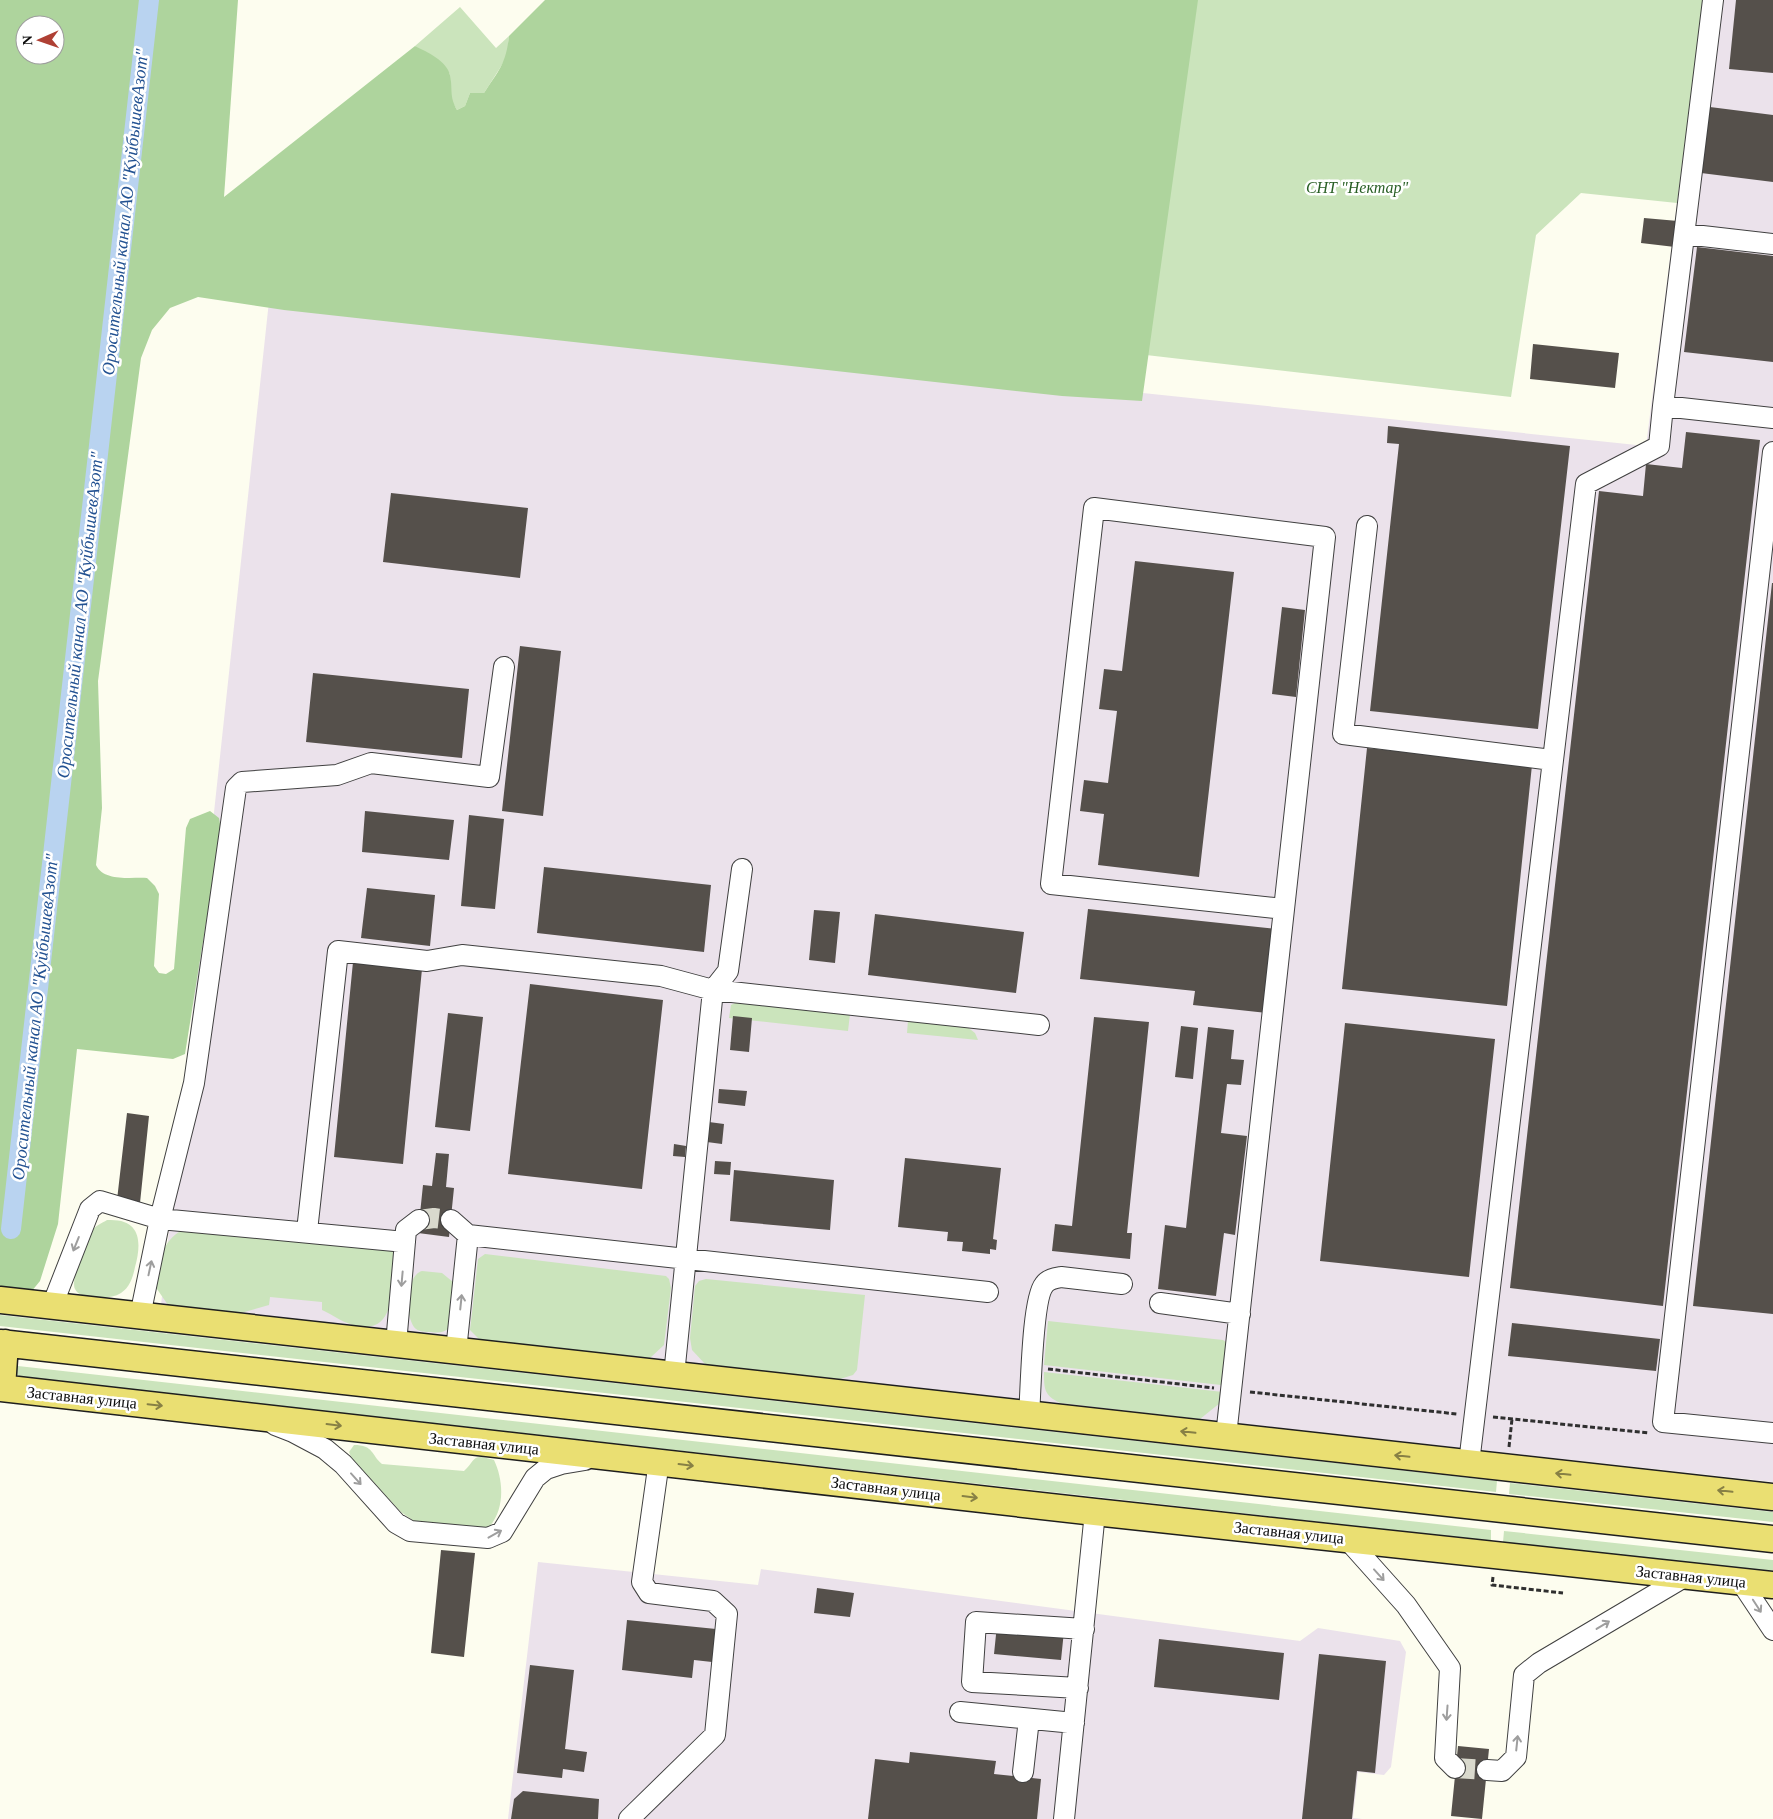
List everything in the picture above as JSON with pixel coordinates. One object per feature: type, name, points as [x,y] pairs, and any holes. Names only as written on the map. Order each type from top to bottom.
[{"type":"main road","points":[[0,1300],[1773,1497]]},
{"type":"main road","points":[[1,1388],[3,1343],[1773,1540]]},
{"type":"main road","name":"Заставная улица","points":[[1,1388],[240,1414],[415,1436],[659,1461],[1095,1512],[1773,1585]]},
{"type":"street","points":[[1469,1463],[1586,484],[1658,446],[1713,0]]},
{"type":"street","points":[[1685,234],[1773,244]]},
{"type":"street","points":[[1663,406],[1773,418]]},
{"type":"street","points":[[1773,452],[1663,1422],[1773,1433]]},
{"type":"street","points":[[1226,1436],[1240,1314],[1325,536],[1094,508],[1050,884],[1284,909]]},
{"type":"street","points":[[1367,526],[1343,734],[1552,760]]},
{"type":"street","points":[[140,1316],[160,1218],[194,1083],[236,788],[242,782],[337,775],[371,763],[489,777],[504,667]]},
{"type":"street","points":[[674,1375],[713,990],[728,971],[742,869]]},
{"type":"street","points":[[307,1232],[338,951],[428,961],[462,955],[661,976],[713,990],[1039,1025]]},
{"type":"street","points":[[52,1306],[90,1209],[100,1201],[160,1218],[405,1242]]},
{"type":"street","points":[[396,1344],[406,1230],[419,1220]]},
{"type":"street","points":[[451,1220],[468,1235],[988,1292]]},
{"type":"street","points":[[456,1351],[468,1235]]},
{"type":"street","points":[[1029,1414],[1038,1307],[1044,1285],[1052,1279],[1061,1277],[1122,1284]]},
{"type":"street","points":[[1160,1303],[1240,1314]]},
{"type":"street","points":[[240,1414],[293,1432],[326,1449],[343,1464],[396,1523],[410,1531],[488,1538],[502,1532],[535,1478],[546,1469],[561,1464],[614,1456]]},
{"type":"street","points":[[629,1819],[714,1735],[727,1614],[713,1601],[649,1593],[642,1582],[659,1461]]},
{"type":"street","points":[[1064,1819],[1095,1512]]},
{"type":"street","points":[[1347,1538],[1406,1605],[1450,1668],[1445,1758],[1456,1768]]},
{"type":"street","points":[[1487,1770],[1502,1771],[1516,1757],[1524,1675],[1539,1663],[1686,1576]]},
{"type":"street","points":[[1741,1582],[1773,1630]]},
{"type":"street","points":[[1078,1688],[972,1682],[976,1622],[1084,1629]]},
{"type":"street","points":[[960,1712],[1074,1723]]},
{"type":"street","points":[[1023,1772],[1030,1718]]},
{"type":"path","points":[[1033,1368],[1649,1433],[1663,1422]]},
{"type":"path","points":[[1508,1453],[1512,1419]]},
{"type":"path","points":[[1494,1571],[1492,1585],[1563,1593]]},
{"type":"shaded area","points":[[1703,0],[1773,0],[1773,1482],[161,1305],[269,301],[1646,446]]},
{"type":"shaded area","points":[[538,1562],[758,1585],[761,1569],[1300,1641],[1318,1628],[1400,1641],[1406,1652],[1391,1767],[1384,1775],[1358,1772],[1353,1818],[1362,1819],[508,1819]]},
{"type":"green space","points":[[0,0],[238,0],[224,197],[415,46],[445,65],[450,75],[452,97],[457,110],[465,106],[470,93],[484,93],[504,60],[509,36],[545,0],[1198,0],[1142,401],[1062,396],[284,310],[198,297],[170,308],[152,330],[141,358],[98,681],[102,808],[96,865],[105,874],[118,878],[147,878],[155,886],[159,894],[154,966],[159,973],[166,974],[174,969],[186,828],[190,819],[210,811],[219,818],[221,829],[185,1054],[173,1059],[77,1049],[58,1224],[40,1281],[31,1292],[0,1288]]},
{"type":"green space","name":"СНТ \"Нектар\"","points":[[1197,0],[1703,0],[1677,203],[1581,193],[1536,235],[1511,397],[1146,355]]},
{"type":"green space","points":[[460,7],[496,48],[509,36],[507,57],[484,93],[470,93],[465,106],[457,110],[451,100],[450,74],[415,46]]},
{"type":"green space","points":[[737,1002],[850,1014],[848,1031],[729,1018],[731,1005]]},
{"type":"green space","points":[[908,1020],[966,1026],[975,1033],[978,1040],[907,1033]]},
{"type":"green space","points":[[107,1220],[118,1220],[127,1223],[133,1227],[136,1233],[138,1249],[131,1282],[118,1295],[111,1297],[83,1296],[76,1291],[74,1284],[79,1260],[92,1231]]},
{"type":"green space","points":[[188,1228],[394,1251],[392,1289],[387,1313],[380,1322],[371,1326],[357,1326],[322,1310],[322,1302],[270,1297],[269,1305],[241,1313],[168,1305],[157,1289],[160,1261],[172,1237]]},
{"type":"green space","points":[[485,1254],[666,1276],[669,1279],[671,1288],[664,1345],[650,1358],[480,1340],[470,1330],[478,1259]]},
{"type":"green space","points":[[422,1271],[442,1273],[453,1282],[449,1328],[443,1332],[421,1331],[412,1324],[408,1298],[413,1280]]},
{"type":"green space","points":[[706,1279],[865,1295],[857,1370],[853,1375],[840,1379],[706,1365],[692,1350],[690,1338],[695,1286],[699,1281]]},
{"type":"green space","points":[[0,1315],[1497,1481],[1496,1492],[0,1326]]},
{"type":"green space","points":[[1048,1321],[1223,1340],[1226,1342],[1223,1383],[1221,1385],[1044,1365]]},
{"type":"green space","points":[[0,1364],[1491,1530],[1491,1541],[0,1375]]},
{"type":"green space","points":[[1044,1372],[1223,1392],[1220,1403],[1200,1419],[1060,1403],[1046,1391]]},
{"type":"green space","points":[[354,1445],[360,1445],[369,1449],[382,1464],[464,1471],[475,1458],[481,1457],[494,1460],[500,1477],[501,1495],[498,1513],[494,1521],[488,1528],[414,1521],[401,1512],[352,1459],[349,1452]]},
{"type":"green space","points":[[1510,1483],[1773,1512],[1773,1522],[1509,1494]]},
{"type":"green space","points":[[1504,1531],[1773,1560],[1773,1572],[1503,1542]]},
{"type":"building","points":[[1736,0],[1773,0],[1773,73],[1729,69]]},
{"type":"building","points":[[1710,107],[1773,115],[1773,182],[1701,173]]},
{"type":"building","points":[[1644,218],[1678,221],[1675,247],[1641,243]]},
{"type":"building","points":[[1697,247],[1773,256],[1773,362],[1684,352]]},
{"type":"building","points":[[1533,344],[1619,353],[1615,388],[1530,379]]},
{"type":"building","points":[[1388,426],[1570,446],[1538,729],[1370,711],[1399,444],[1387,443]]},
{"type":"building","points":[[1686,432],[1760,440],[1663,1306],[1510,1288],[1599,491],[1643,496],[1646,464],[1682,468]]},
{"type":"building","points":[[391,493],[528,508],[520,578],[383,562]]},
{"type":"building","points":[[1135,561],[1234,572],[1199,877],[1098,865],[1104,814],[1080,811],[1084,780],[1108,783],[1117,711],[1099,709],[1104,669],[1122,671]]},
{"type":"building","points":[[1773,583],[1773,1314],[1693,1306]]},
{"type":"building","points":[[1282,607],[1305,610],[1296,697],[1272,694]]},
{"type":"building","points":[[520,646],[561,651],[543,816],[502,811]]},
{"type":"building","points":[[313,673],[469,689],[462,758],[306,742]]},
{"type":"building","points":[[1367,748],[1532,765],[1507,1006],[1342,989]]},
{"type":"building","points":[[365,811],[454,820],[449,860],[362,852]]},
{"type":"building","points":[[469,815],[504,819],[495,909],[461,906]]},
{"type":"building","points":[[544,867],[711,885],[704,952],[537,933]]},
{"type":"building","points":[[367,888],[435,895],[430,946],[361,938]]},
{"type":"building","points":[[1088,909],[1276,929],[1267,1013],[1193,1005],[1195,991],[1080,979]]},
{"type":"building","points":[[814,910],[840,912],[835,963],[809,960]]},
{"type":"building","points":[[875,914],[1024,932],[1016,993],[868,975]]},
{"type":"building","points":[[353,962],[422,969],[403,1164],[334,1157]]},
{"type":"building","points":[[530,984],[663,1000],[642,1189],[508,1174]]},
{"type":"building","points":[[448,1013],[483,1017],[470,1131],[435,1127]]},
{"type":"building","points":[[733,1016],[752,1018],[749,1052],[730,1050]]},
{"type":"building","points":[[1094,1017],[1149,1022],[1127,1233],[1132,1233],[1130,1259],[1052,1251],[1055,1224],[1072,1226]]},
{"type":"building","points":[[1345,1023],[1495,1039],[1469,1277],[1320,1261]]},
{"type":"building","points":[[1181,1026],[1198,1028],[1193,1079],[1175,1077]]},
{"type":"building","points":[[1208,1027],[1234,1030],[1231,1059],[1244,1060],[1241,1085],[1227,1084],[1221,1133],[1247,1136],[1235,1235],[1224,1233],[1216,1296],[1158,1289],[1165,1225],[1186,1228]]},
{"type":"building","points":[[719,1089],[747,1091],[745,1106],[718,1103]]},
{"type":"building","points":[[127,1113],[149,1116],[140,1203],[117,1200]]},
{"type":"building","points":[[709,1122],[724,1124],[722,1144],[707,1142]]},
{"type":"building","points":[[674,1144],[686,1146],[685,1157],[673,1156]]},
{"type":"building","points":[[436,1153],[449,1154],[446,1187],[454,1188],[449,1237],[418,1233],[423,1185],[432,1186]]},
{"type":"building","points":[[905,1158],[1001,1168],[993,1239],[997,1240],[996,1250],[990,1249],[990,1254],[962,1251],[963,1242],[947,1241],[948,1232],[898,1227]]},
{"type":"building","points":[[715,1161],[731,1162],[730,1175],[714,1174]]},
{"type":"building","points":[[734,1170],[834,1180],[830,1230],[730,1221]]},
{"type":"building","points":[[1512,1323],[1660,1339],[1656,1371],[1508,1356]]},
{"type":"building","points":[[441,1550],[475,1553],[464,1657],[431,1653]]},
{"type":"building","points":[[817,1588],[854,1593],[850,1617],[814,1613]]},
{"type":"building","points":[[627,1620],[716,1629],[712,1662],[694,1660],[692,1678],[622,1670]]},
{"type":"building","points":[[997,1625],[1064,1631],[1061,1660],[994,1654]]},
{"type":"building","points":[[1159,1639],[1284,1653],[1279,1700],[1154,1687]]},
{"type":"building","points":[[1319,1654],[1386,1661],[1375,1773],[1357,1771],[1352,1819],[1302,1819]]},
{"type":"building","points":[[530,1665],[574,1670],[565,1749],[587,1752],[584,1772],[563,1769],[562,1778],[517,1773]]},
{"type":"building","points":[[1458,1746],[1489,1749],[1482,1819],[1451,1816]]},
{"type":"building","points":[[910,1752],[996,1761],[994,1774],[1041,1779],[1037,1819],[868,1819],[875,1759],[909,1763]]},
{"type":"building","points":[[523,1791],[599,1799],[598,1819],[511,1819],[514,1799]]},
{"type":"waterway","name":"Оросительный канал АО \"КуйбышевАзот\"","points":[[11,1229],[149,0]]},
{"type":"tunnel","points":[[419,1220],[434,1218],[451,1220]]},
{"type":"tunnel","points":[[1455,1768],[1487,1770]]}]
